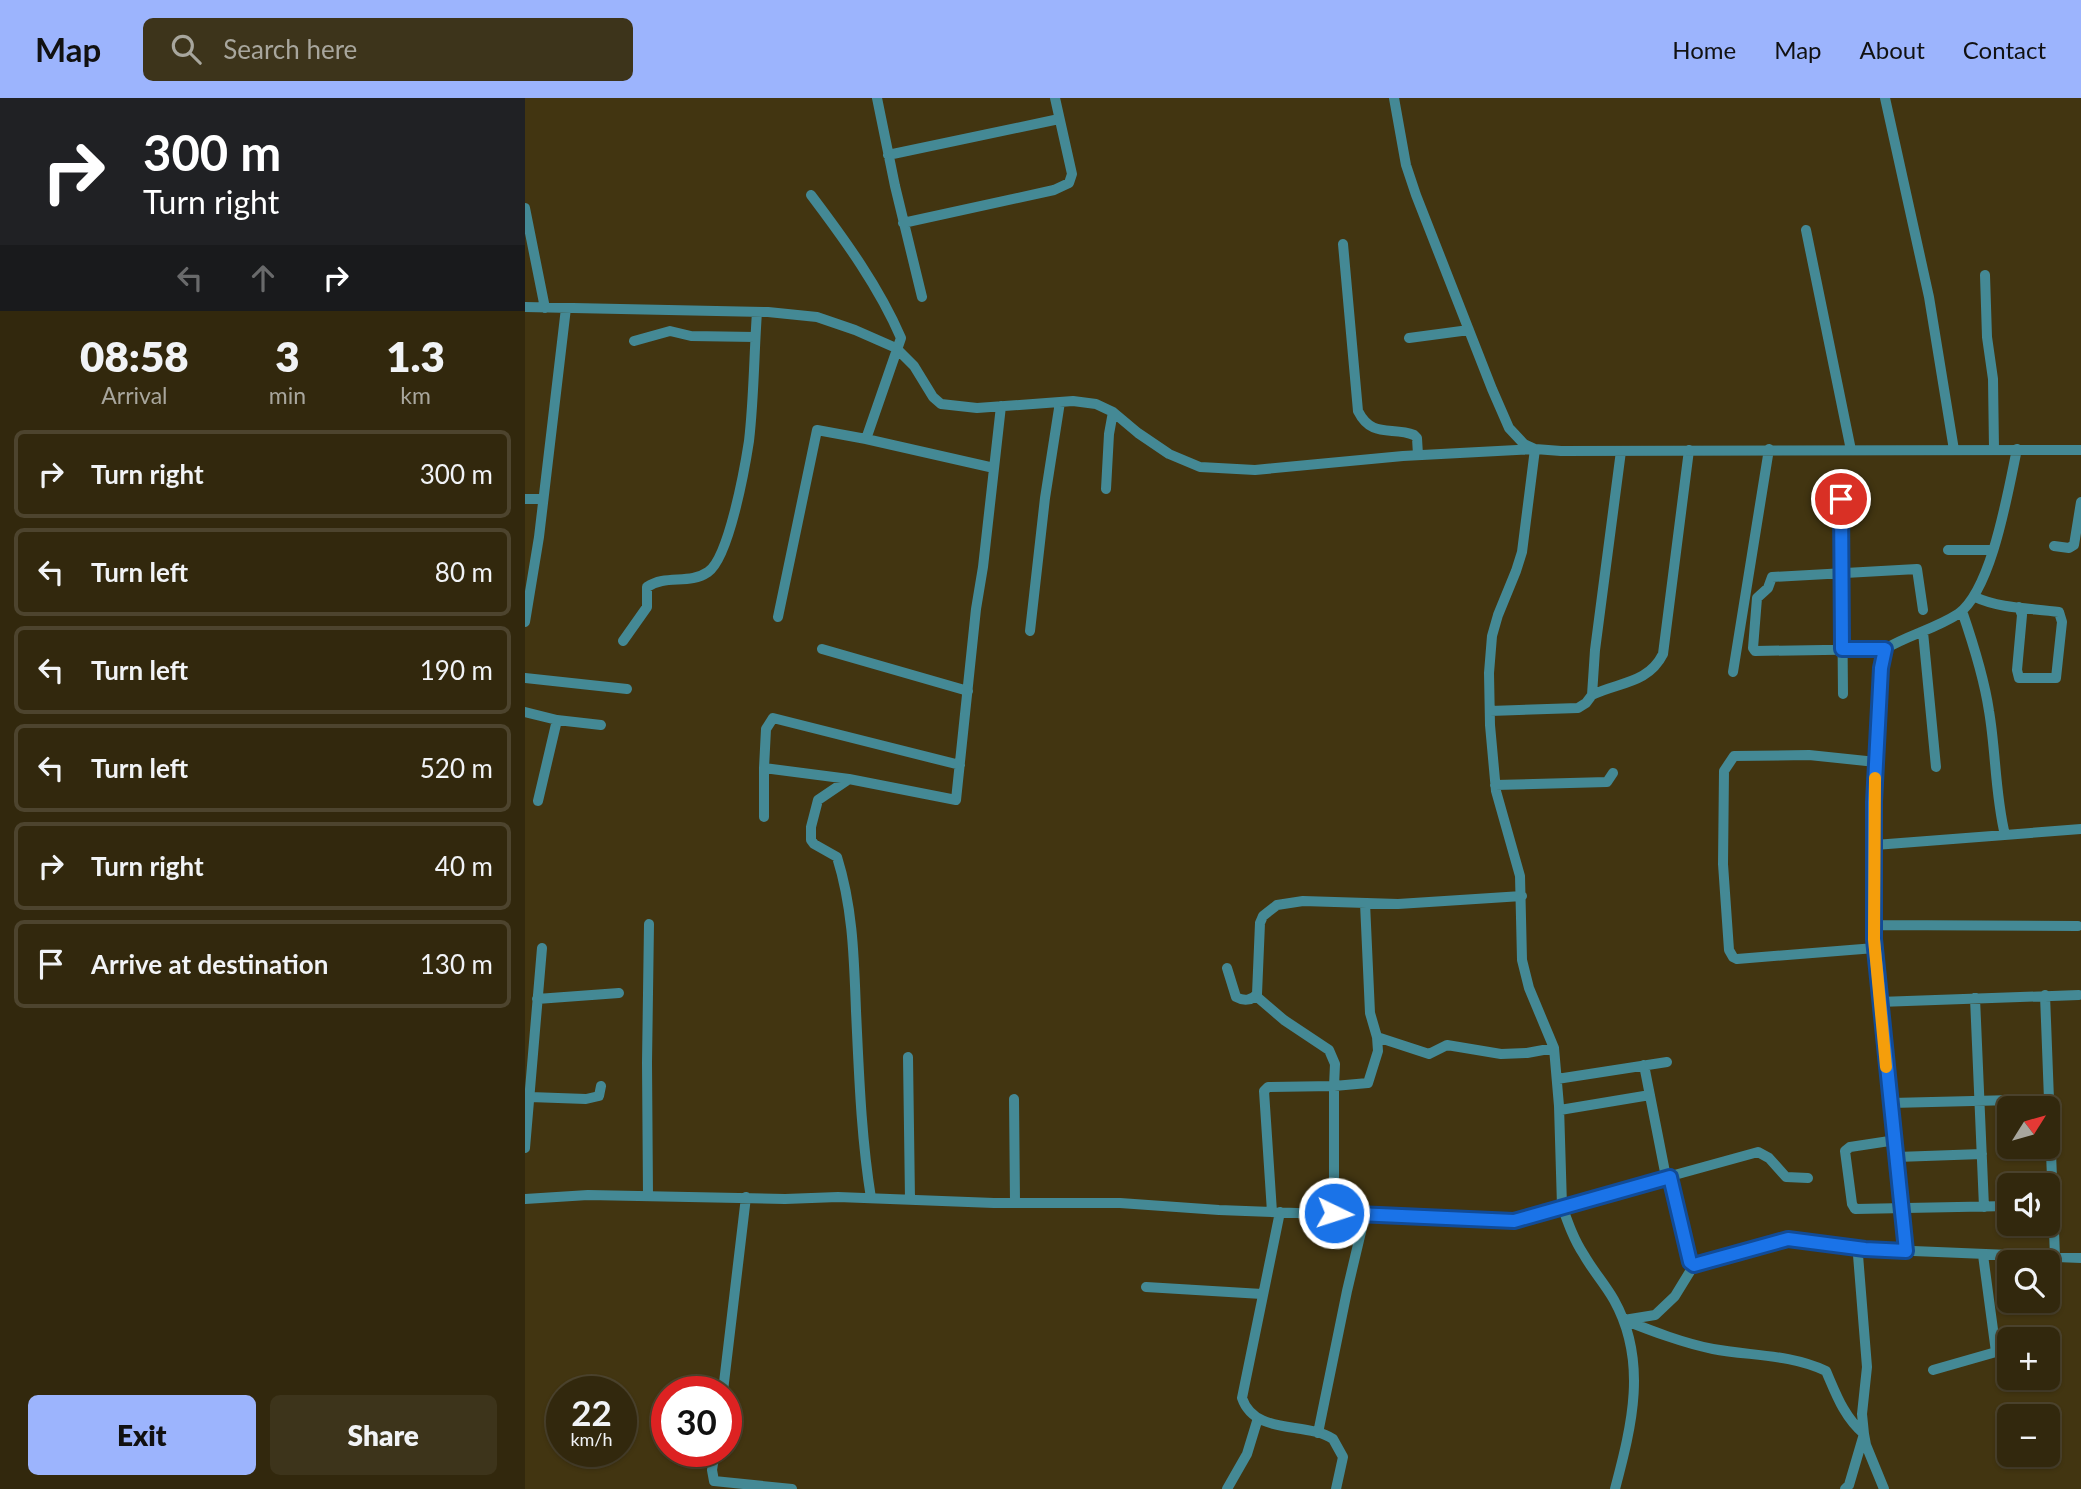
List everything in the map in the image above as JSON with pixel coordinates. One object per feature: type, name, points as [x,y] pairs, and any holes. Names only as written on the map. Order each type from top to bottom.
[{"type":"street","points":[[877,98],[903,223],[922,297]]},
{"type":"street","points":[[903,223],[1064,187],[1072,179],[1072,174],[1055,98]]},
{"type":"street","points":[[1394,98],[1406,165],[1469,330],[1509,428],[1516,437],[1535,449]]},
{"type":"street","points":[[1889,100],[1929,297],[1954,450]]},
{"type":"street","points":[[888,155],[1059,118]]},
{"type":"street","points":[[811,195],[859,262],[893,319],[901,338],[895,348],[866,439]]},
{"type":"street","points":[[525,208],[545,308]]},
{"type":"street","points":[[1806,230],[1851,450]]},
{"type":"street","points":[[1343,244],[1358,411],[1363,419],[1375,428],[1414,435],[1417,438],[1419,455]]},
{"type":"street","points":[[1985,275],[1987,337],[1993,379],[1994,449]]},
{"type":"street","points":[[525,307],[641,312],[757,312],[817,317],[895,348],[914,366],[933,397],[941,404],[977,408],[1082,401],[1096,404],[1113,412],[1154,444],[1200,467],[1255,470],[1419,455],[1535,449],[2081,450]]},
{"type":"street","points":[[525,622],[544,499],[566,308]]},
{"type":"street","points":[[623,641],[647,607],[647,586],[658,579],[700,576],[708,572],[720,559],[730,527],[749,440],[757,312]]},
{"type":"street","points":[[1409,338],[1469,330]]},
{"type":"street","points":[[634,341],[670,331],[691,336],[755,337]]},
{"type":"street","points":[[1030,631],[1045,498],[1061,402]]},
{"type":"street","points":[[764,768],[849,779],[956,800],[1001,406]]},
{"type":"street","points":[[1107,489],[1109,434],[1113,412]]},
{"type":"street","points":[[778,617],[817,430],[994,468]]},
{"type":"street","points":[[1535,449],[1522,552],[1492,636],[1490,711],[1495,785],[1520,876],[1524,972],[1553,1048],[1559,1110],[1562,1206],[1583,1254],[1624,1320],[1633,1353],[1636,1381],[1631,1425],[1615,1489]]},
{"type":"street","points":[[1923,610],[1917,569],[1772,577],[1767,589],[1757,598],[1753,648],[1759,652],[1885,649],[1962,611],[1975,597],[1986,573],[2017,449]]},
{"type":"street","points":[[1592,695],[1637,680],[1651,671],[1663,654],[1689,450]]},
{"type":"street","points":[[1733,672],[1769,450]]},
{"type":"street","points":[[1490,711],[1577,708],[1586,703],[1592,695],[1595,650],[1621,451]]},
{"type":"street","points":[[1842,475],[1843,694]]},
{"type":"street","points":[[525,499],[544,499]]},
{"type":"street","points":[[2054,546],[2069,548],[2074,545],[2081,502]]},
{"type":"street","points":[[1948,550],[1992,550]]},
{"type":"street","points":[[1975,597],[1992,604],[2019,607],[2059,612],[2061,615],[2056,678],[2019,678],[2017,670],[2022,615],[2019,607]]},
{"type":"street","points":[[1962,611],[1976,654],[1989,710],[1999,810],[2005,835]]},
{"type":"street","points":[[1923,632],[1936,767]]},
{"type":"street","points":[[823,649],[968,691]]},
{"type":"street","points":[[1885,649],[1881,668],[1874,802],[1874,925],[1879,1002],[1906,1251]]},
{"type":"street","points":[[525,678],[627,689]]},
{"type":"street","points":[[525,712],[557,720],[601,725]]},
{"type":"street","points":[[764,817],[765,729],[773,718],[960,765]]},
{"type":"street","points":[[538,801],[557,720]]},
{"type":"street","points":[[1875,948],[1737,959],[1733,957],[1728,950],[1723,864],[1724,771],[1734,757],[1797,755],[1876,762]]},
{"type":"street","points":[[1495,785],[1607,782],[1612,773]]},
{"type":"street","points":[[849,779],[818,800],[811,836],[814,844],[837,857],[852,918],[860,1091],[871,1198]]},
{"type":"street","points":[[1875,845],[2081,829]]},
{"type":"street","points":[[1256,996],[1261,950],[1260,923],[1269,909],[1277,905],[1303,901],[1418,903],[1522,896]]},
{"type":"street","points":[[1336,1489],[1343,1457],[1333,1439],[1258,1418],[1245,1407],[1242,1398],[1276,1212],[1264,1091],[1268,1087],[1356,1086],[1368,1083],[1378,1051],[1370,1013],[1365,903]]},
{"type":"street","points":[[648,1196],[649,924]]},
{"type":"street","points":[[1874,925],[2078,926]]},
{"type":"street","points":[[525,1148],[542,948]]},
{"type":"street","points":[[1227,968],[1236,997],[1244,1000],[1256,996]]},
{"type":"street","points":[[537,999],[619,993]]},
{"type":"street","points":[[2045,995],[2049,1096]]},
{"type":"street","points":[[1879,1002],[2079,995]]},
{"type":"street","points":[[1256,996],[1284,1020],[1329,1050],[1335,1064],[1334,1213]]},
{"type":"street","points":[[1975,998],[1984,1207]]},
{"type":"street","points":[[1377,1037],[1429,1054],[1447,1045],[1501,1054],[1527,1054],[1553,1048]]},
{"type":"street","points":[[908,1056],[909,1200]]},
{"type":"street","points":[[1557,1079],[1667,1062]]},
{"type":"street","points":[[1644,1065],[1665,1172],[1670,1177],[1690,1262],[1694,1265]]},
{"type":"street","points":[[530,1097],[586,1099],[599,1096],[601,1086]]},
{"type":"street","points":[[1559,1110],[1650,1095]]},
{"type":"street","points":[[1014,1099],[1015,1203]]},
{"type":"street","points":[[1891,1103],[1997,1100]]},
{"type":"street","points":[[1896,1140],[1848,1148],[1845,1155],[1853,1208],[1997,1206]]},
{"type":"street","points":[[525,1199],[588,1195],[708,1199],[871,1198],[1015,1203],[1120,1203],[1514,1221],[1758,1152],[1765,1155],[1786,1177],[1808,1178]]},
{"type":"street","points":[[1897,1157],[1982,1154]]},
{"type":"street","points":[[725,1376],[746,1197]]},
{"type":"street","points":[[1318,1433],[1365,1216]]},
{"type":"street","points":[[1624,1320],[1655,1315],[1675,1296],[1694,1265],[1788,1239],[1865,1249],[1997,1255]]},
{"type":"street","points":[[1865,1249],[1859,1255],[1867,1367],[1862,1413],[1865,1445],[1884,1489]]},
{"type":"street","points":[[1933,1370],[1996,1352],[1983,1255]]},
{"type":"street","points":[[2060,1257],[2081,1258]]},
{"type":"street","points":[[1146,1287],[1262,1294]]},
{"type":"street","points":[[1624,1320],[1712,1349],[1766,1355],[1810,1364],[1826,1371],[1842,1407],[1853,1425],[1864,1434]]},
{"type":"street","points":[[1227,1489],[1247,1454],[1258,1418]]},
{"type":"street","points":[[1845,1489],[1849,1485],[1864,1434]]},
{"type":"street","points":[[712,1467],[714,1481],[792,1489]]},
{"type":"slow traffic","points":[[1875,778],[1874,939],[1886,1067]]},
{"type":"route","points":[[1334,1213],[1514,1221],[1670,1177],[1690,1262],[1694,1265],[1788,1239],[1865,1249],[1906,1251],[1874,939],[1874,802],[1881,668],[1885,649],[1842,649],[1841,499]]}]
